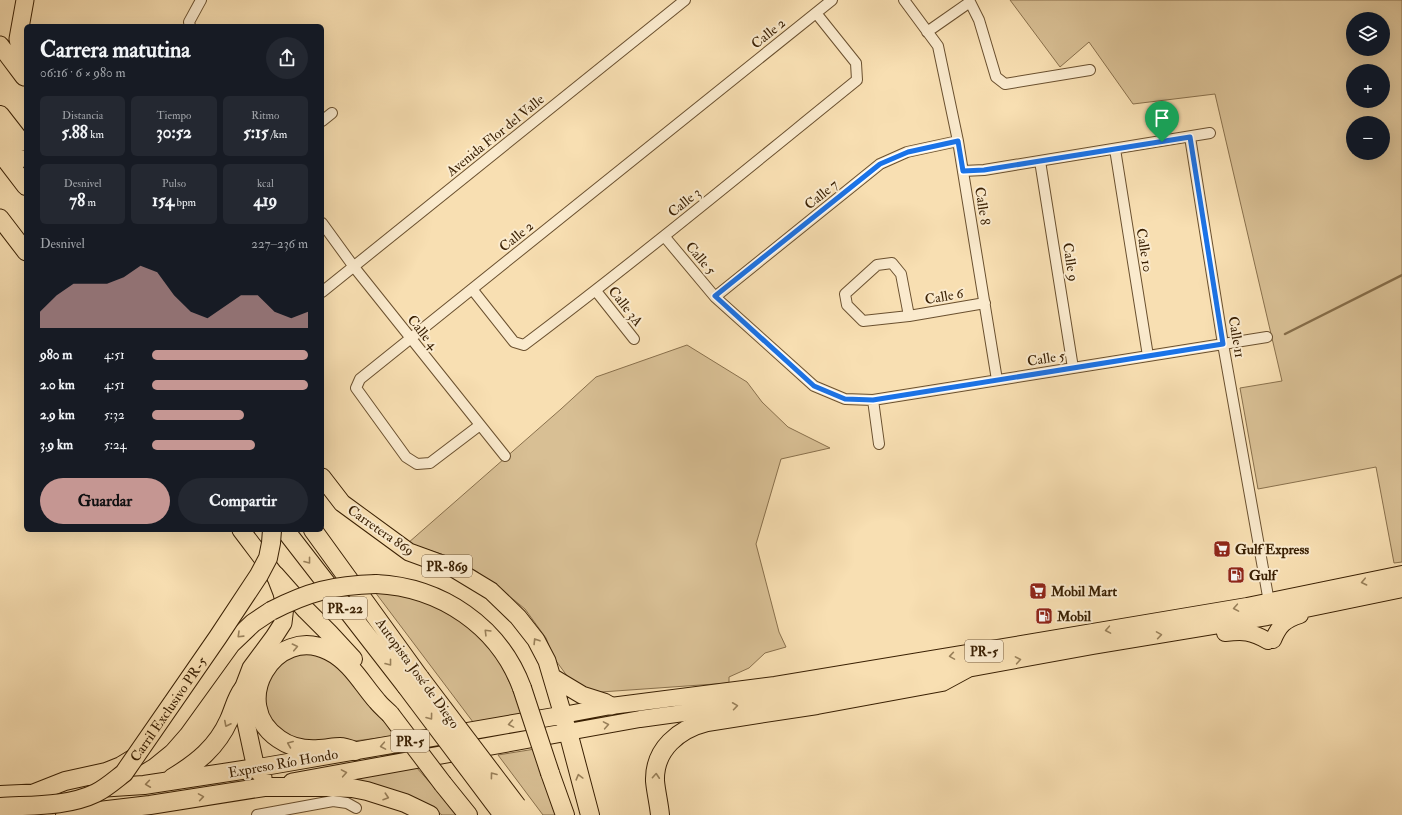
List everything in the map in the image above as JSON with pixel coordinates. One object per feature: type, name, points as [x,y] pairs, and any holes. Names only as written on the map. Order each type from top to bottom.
[{"type":"highway","points":[[24,67],[18,39],[25,0]]},
{"type":"highway","points":[[0,45],[24,78]]},
{"type":"highway","points":[[0,115],[24,146]]},
{"type":"highway","points":[[0,134],[24,165]]},
{"type":"highway","points":[[0,152],[24,183]]},
{"type":"highway","points":[[0,218],[24,249]]},
{"type":"highway","name":"Carretera 869","points":[[324,479],[342,503],[409,552],[453,568],[491,591],[518,617],[536,640],[547,661],[568,732]]},
{"type":"highway","points":[[243,532],[275,575],[306,610],[350,654],[383,698],[390,714]]},
{"type":"highway","name":"Carril Exclusivo PR-5","points":[[0,807],[51,804],[85,798],[97,792],[124,773],[263,568],[268,558],[272,532]]},
{"type":"highway","name":"Autopista José de Diego","points":[[287,532],[413,682],[511,813]]},
{"type":"highway","name":"Autopista José de Diego","points":[[314,532],[413,682]]},
{"type":"highway","points":[[168,781],[193,765],[213,747],[226,727],[251,668],[271,642],[283,623],[285,606],[275,575]]},
{"type":"highway","points":[[32,794],[65,781],[106,772],[120,766],[144,752],[160,739],[174,723],[231,644],[253,623],[270,611],[317,591],[347,585],[376,584],[392,585],[426,594],[446,602],[466,614],[484,628],[499,646],[511,663],[522,688],[565,815]]},
{"type":"highway","points":[[355,751],[342,746],[319,749],[300,748],[285,743],[273,735],[260,716],[256,700],[257,686],[270,661],[283,652],[295,647],[314,646],[328,650],[348,665],[378,702],[390,714],[468,815]]},
{"type":"highway","points":[[660,815],[655,780],[660,758],[671,742],[679,734],[693,726],[707,722],[817,705],[942,682],[966,669]]},
{"type":"highway","points":[[552,677],[582,695],[604,702],[611,706]]},
{"type":"highway","points":[[243,689],[245,718],[256,768],[270,786],[352,788],[405,803],[430,815]]},
{"type":"highway","name":"Expreso Río Hondo","points":[[0,795],[32,794],[144,785],[256,768],[563,714]]},
{"type":"highway","points":[[568,732],[590,815]]},
{"type":"highway","name":"Expreso Río Hondo","points":[[65,815],[150,805],[270,786],[568,732]]},
{"type":"main road","name":"PR-5","points":[[568,732],[640,719],[827,692],[1189,630],[1402,574]]},
{"type":"main road","name":"PR-5","points":[[563,714],[611,706],[775,685],[1268,609],[1311,608],[1402,589]]},
{"type":"main road","points":[[1189,630],[1196,638],[1241,631],[1251,632],[1270,640],[1280,627],[1290,618],[1306,614],[1311,608]]},
{"type":"main road","points":[[827,692],[842,684],[910,671],[916,667],[918,662]]},
{"type":"street","points":[[190,24],[189,22],[201,0]]},
{"type":"street","name":"Avenida Flor del Valle","points":[[324,290],[685,0]]},
{"type":"street","name":"Calle 2","points":[[480,425],[430,463],[417,464],[406,457],[356,388],[360,379],[832,0]]},
{"type":"street","name":"Calle 8","points":[[904,0],[938,46],[958,141],[997,380]]},
{"type":"street","points":[[927,32],[970,1],[980,20],[996,77],[1005,84],[1090,70]]},
{"type":"street","name":"Calle 3","points":[[472,289],[514,342],[524,346],[664,236],[857,80],[856,63],[816,13]]},
{"type":"street","points":[[324,119],[332,113]]},
{"type":"street","points":[[963,171],[984,170],[1210,134]]},
{"type":"street","name":"Calle 11","points":[[1190,137],[1268,609]]},
{"type":"street","name":"Calle 7","points":[[715,296],[880,164],[908,152],[958,141]]},
{"type":"street","name":"Calle 10","points":[[1115,149],[1148,356]]},
{"type":"street","name":"Calle 9","points":[[1040,161],[1073,368]]},
{"type":"street","points":[[0,209],[24,240]]},
{"type":"street","name":"Calle 4","points":[[324,226],[354,267],[505,456]]},
{"type":"street","name":"Calle 5","points":[[664,236],[715,296],[814,386],[845,399],[873,400],[1267,337]]},
{"type":"street","name":"Calle 6","points":[[909,316],[901,274],[892,263],[877,265],[845,294],[847,305],[863,321],[909,316],[985,303]]},
{"type":"street","name":"Calle 3A","points":[[596,290],[634,339]]},
{"type":"street","points":[[873,400],[879,444]]},
{"type":"street","points":[[257,815],[333,802],[347,803],[356,808]]},
{"type":"shaded area","points":[[1010,0],[1402,0],[1402,562],[1394,563],[1376,467],[1258,489],[1240,388],[1282,381],[1215,94],[1133,104],[1089,42],[1060,67]]},
{"type":"shaded area","points":[[687,345],[747,382],[762,402],[788,427],[830,448],[781,459],[756,544],[779,632],[786,647],[765,653],[749,668],[729,677],[729,683],[601,692],[588,689],[570,680],[554,658],[546,638],[525,609],[508,595],[476,571],[447,556],[408,543],[596,377]]},
{"type":"shaded area","points":[[375,592],[406,594],[444,608],[495,650],[524,715],[473,722]]},
{"type":"shaded area","points":[[318,654],[343,670],[377,709],[394,736],[330,744],[290,737],[273,725],[263,706],[269,673],[294,655]]},
{"type":"shaded area","points":[[535,749],[559,815],[543,815],[498,755]]},
{"type":"shaded area","points":[[416,767],[459,815],[442,815],[431,807],[345,778]]},
{"type":"waterway","points":[[1285,334],[1402,275]]},
{"type":"place","name":"Gulf Express","points":[[1222,549]]},
{"type":"place","name":"Gulf","points":[[1236,575]]},
{"type":"place","name":"Mobil Mart","points":[[1038,591]]},
{"type":"place","name":"Mobil","points":[[1044,616]]},
{"type":"route","points":[[1190,137],[1223,344],[873,400],[845,399],[814,386],[715,296],[880,164],[908,152],[958,141],[963,171],[984,170],[1162,142],[1190,137]]}]
